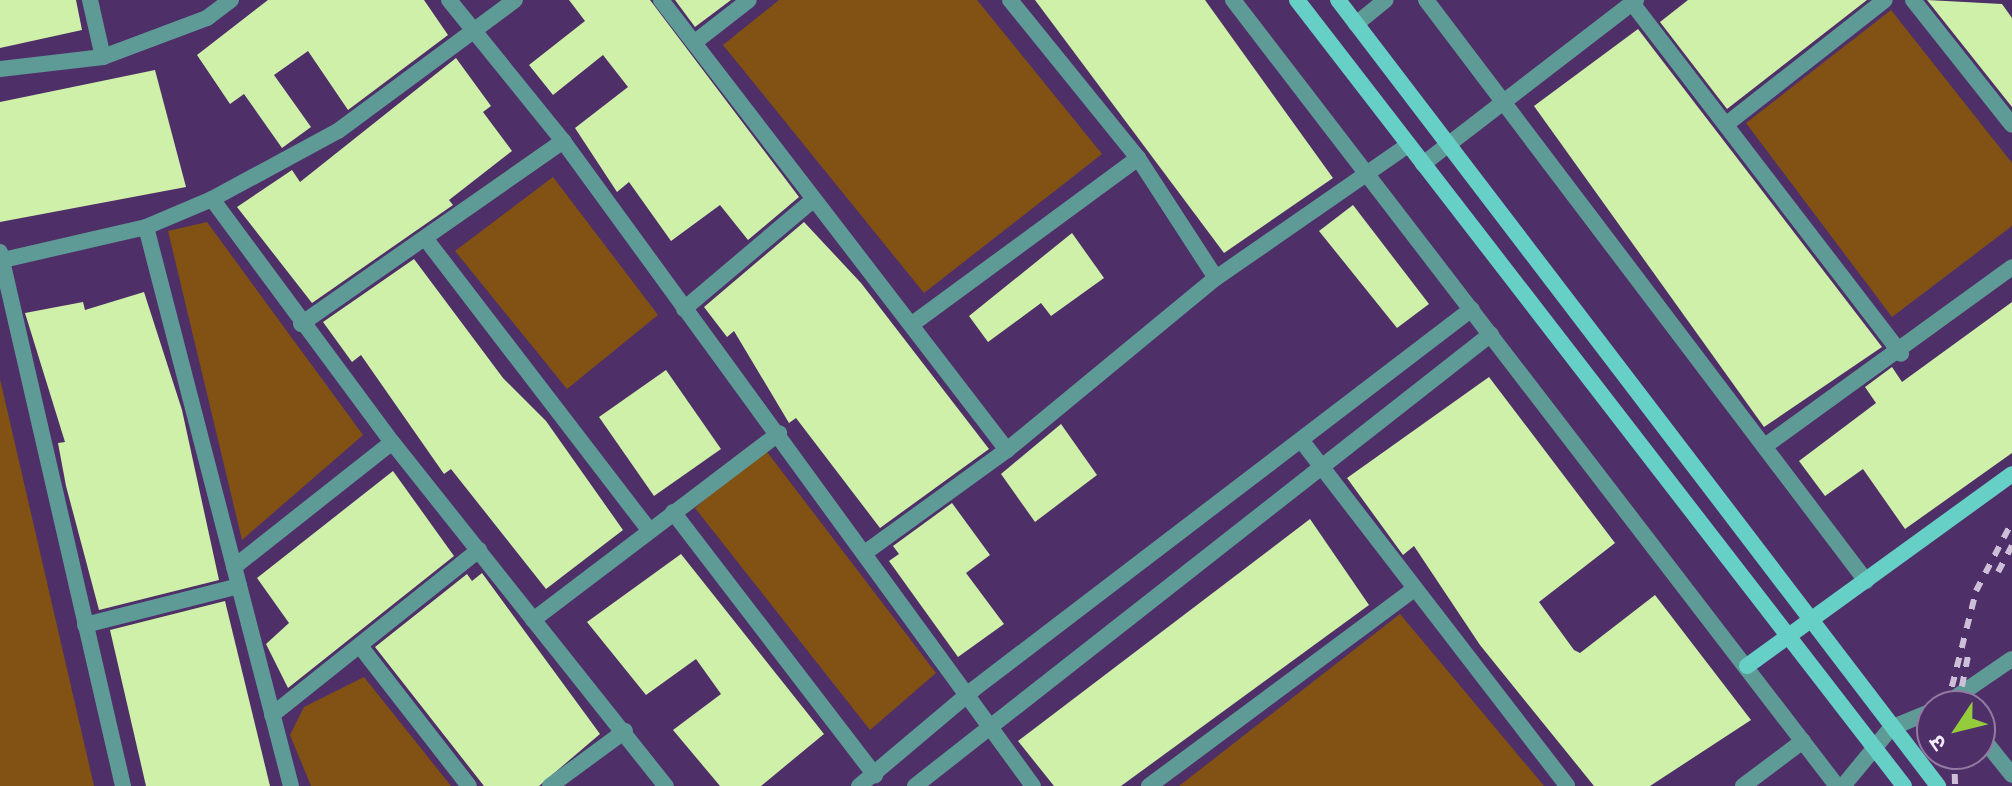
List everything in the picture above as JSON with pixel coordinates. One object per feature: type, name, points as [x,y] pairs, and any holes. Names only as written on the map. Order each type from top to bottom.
[{"type":"main road","points":[[1297,0],[1783,637],[1904,786]]},
{"type":"main road","points":[[1338,0],[1938,786]]},
{"type":"main road","points":[[1747,666],[2012,474]]},
{"type":"street","points":[[90,0],[103,57]]},
{"type":"street","points":[[0,69],[103,57],[207,18],[231,0]]},
{"type":"street","points":[[449,0],[563,141],[866,552],[964,697],[1033,786]]},
{"type":"street","points":[[123,786],[1,256],[146,227],[212,199],[338,131],[515,0]]},
{"type":"street","points":[[661,0],[813,200],[915,322],[1007,450]]},
{"type":"street","points":[[695,42],[749,0]]},
{"type":"street","points":[[1010,0],[1138,158],[1216,278]]},
{"type":"street","points":[[1233,0],[1837,786]]},
{"type":"street","points":[[1356,24],[1386,0]]},
{"type":"street","points":[[1426,0],[1866,581]]},
{"type":"street","points":[[1728,123],[1885,0]]},
{"type":"street","points":[[1913,0],[2012,125]]},
{"type":"street","points":[[1423,164],[1634,1],[1901,354]]},
{"type":"street","points":[[301,324],[563,141]]},
{"type":"street","points":[[866,552],[1007,450],[1216,278],[1408,145]]},
{"type":"street","points":[[915,322],[1138,158]]},
{"type":"street","points":[[212,199],[301,324],[392,442],[666,786]]},
{"type":"street","points":[[684,309],[813,200]]},
{"type":"street","points":[[146,227],[291,786]]},
{"type":"street","points":[[425,238],[649,530]]},
{"type":"street","points":[[1765,446],[1901,354],[2012,267]]},
{"type":"street","points":[[859,786],[964,697],[1472,309]]},
{"type":"street","points":[[915,786],[985,725],[1491,334]]},
{"type":"street","points":[[533,620],[779,433]]},
{"type":"street","points":[[1301,440],[1413,590],[1567,786]]},
{"type":"street","points":[[234,567],[392,442]]},
{"type":"street","points":[[673,512],[875,775]]},
{"type":"street","points":[[272,715],[479,550]]},
{"type":"street","points":[[85,625],[239,586]]},
{"type":"street","points":[[1149,786],[1413,590]]},
{"type":"street","points":[[360,646],[469,786]]},
{"type":"street","points":[[1972,690],[2012,659]]},
{"type":"street","points":[[1843,786],[1872,746],[1891,728],[1916,718]]},
{"type":"street","points":[[550,786],[625,731]]},
{"type":"street","points":[[1743,786],[1803,741]]},
{"type":"street","points":[[1996,755],[2012,775]]},
{"type":"shaded area","points":[[779,0],[977,0],[1102,154],[924,293],[723,45]]},
{"type":"shaded area","points":[[1891,10],[2012,163],[2012,226],[1892,317],[1746,123]]},
{"type":"shaded area","points":[[553,177],[658,315],[567,389],[455,251]]},
{"type":"shaded area","points":[[207,222],[363,435],[242,540],[168,231]]},
{"type":"shaded area","points":[[0,379],[94,786],[0,786]]},
{"type":"shaded area","points":[[764,448],[936,673],[870,730],[695,508]]},
{"type":"shaded area","points":[[1400,614],[1544,786],[1179,786]]},
{"type":"shaded area","points":[[364,677],[451,786],[311,786],[290,735],[304,707]]},
{"type":"building","points":[[0,0],[76,0],[82,30],[0,48]]},
{"type":"building","points":[[268,0],[424,0],[448,35],[348,110],[308,51],[274,75],[311,127],[282,148],[244,94],[230,104],[197,55]]},
{"type":"building","points":[[569,0],[650,0],[799,197],[748,240],[720,205],[671,241],[629,182],[617,192],[575,128],[628,87],[603,55],[553,95],[529,65],[585,21]]},
{"type":"building","points":[[675,0],[731,0],[695,27]]},
{"type":"building","points":[[1035,0],[1205,0],[1333,178],[1224,253]]},
{"type":"building","points":[[1688,0],[1867,0],[1727,109],[1660,22]]},
{"type":"building","points":[[1927,0],[2002,4],[2012,18],[2012,107]]},
{"type":"building","points":[[1638,29],[1882,347],[1764,427],[1534,106]]},
{"type":"building","points":[[456,58],[491,106],[483,112],[512,151],[449,200],[453,205],[312,303],[237,207],[292,170],[300,182]]},
{"type":"building","points":[[155,70],[186,187],[0,222],[0,102]]},
{"type":"building","points":[[1353,205],[1429,304],[1397,328],[1319,231]]},
{"type":"building","points":[[804,222],[861,283],[989,449],[880,528],[796,418],[789,423],[734,331],[727,337],[704,307]]},
{"type":"building","points":[[1072,233],[1104,278],[1051,316],[1041,303],[988,342],[969,316]]},
{"type":"building","points":[[414,259],[503,378],[546,421],[623,530],[546,589],[451,469],[444,474],[361,355],[352,362],[323,322]]},
{"type":"building","points":[[144,292],[182,410],[219,580],[99,610],[66,486],[58,443],[65,442],[25,313],[83,302],[85,310]]},
{"type":"building","points":[[2012,302],[2012,453],[1905,529],[1863,469],[1825,496],[1799,461],[1876,403],[1865,387],[1892,367],[1902,382]]},
{"type":"building","points":[[666,370],[721,449],[654,496],[599,417]]},
{"type":"building","points":[[1489,377],[1615,543],[1539,602],[1574,650],[1580,653],[1655,595],[1751,720],[1650,786],[1594,786],[1480,645],[1414,546],[1403,555],[1347,478]]},
{"type":"building","points":[[1061,424],[1097,475],[1035,522],[1001,474]]},
{"type":"building","points":[[393,471],[454,556],[288,688],[266,644],[289,623],[257,578]]},
{"type":"building","points":[[952,503],[990,555],[966,573],[1004,624],[958,657],[889,561],[899,554],[893,546]]},
{"type":"building","points":[[1310,519],[1369,605],[1121,786],[1054,786],[1018,741]]},
{"type":"building","points":[[681,554],[824,734],[761,786],[720,786],[673,730],[721,694],[696,659],[646,695],[587,622]]},
{"type":"building","points":[[482,573],[600,734],[539,786],[484,786],[375,647],[467,574],[472,581]]},
{"type":"building","points":[[225,601],[270,786],[146,786],[110,630]]},
{"type":"railway","points":[[1951,690],[1976,591],[2012,522]]},
{"type":"railway","points":[[1998,572],[2012,546]]},
{"type":"railway","points":[[1961,690],[1969,651]]},
{"type":"railway","points":[[1954,770],[1955,786]]}]
